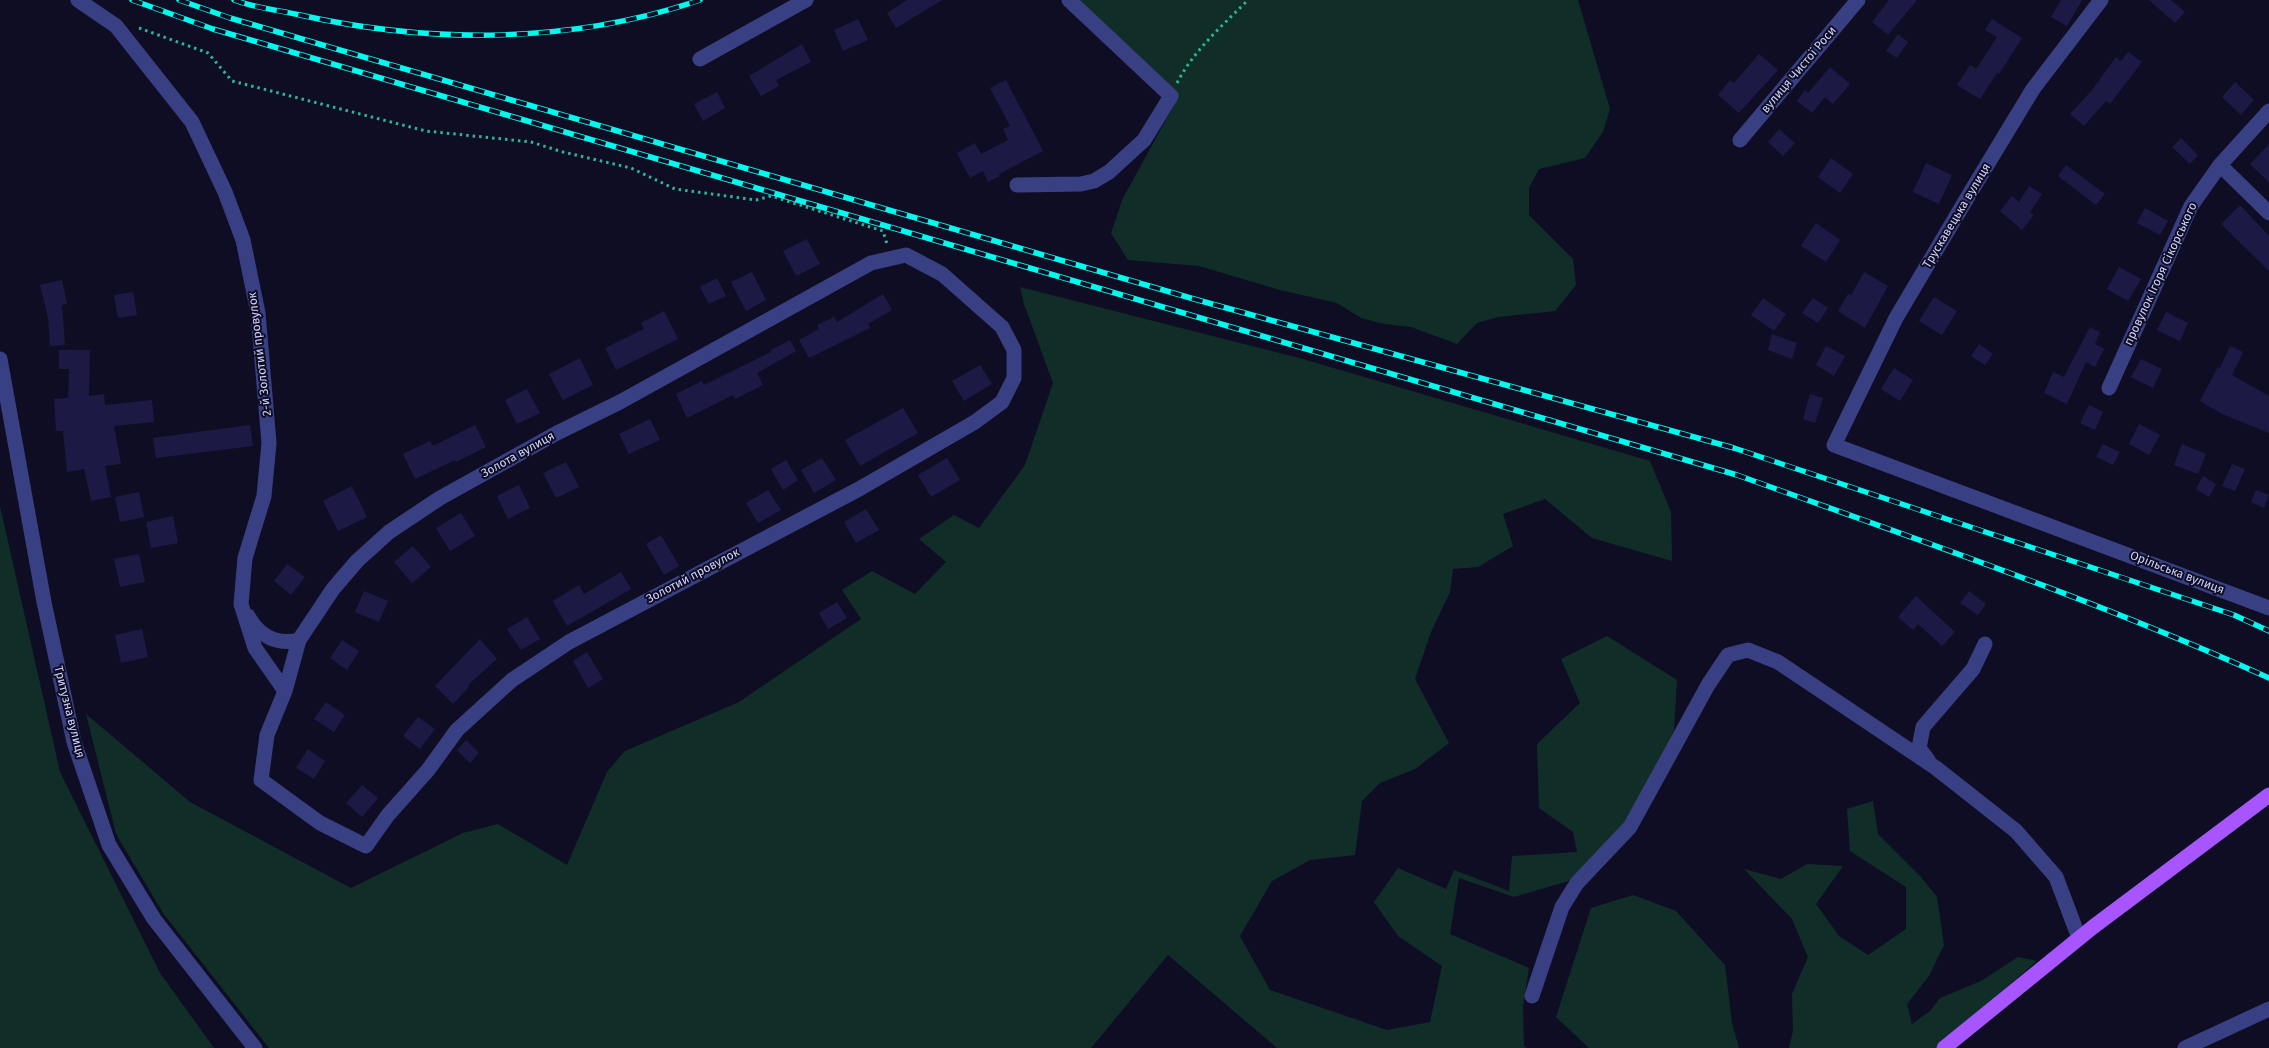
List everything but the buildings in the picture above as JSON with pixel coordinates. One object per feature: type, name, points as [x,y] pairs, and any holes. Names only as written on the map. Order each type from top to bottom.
[{"type":"main road","points":[[1944,1048],[2079,938],[2269,795]]},
{"type":"street","name":"2-й Золотий провулок","points":[[78,0],[116,26],[192,122],[225,192],[243,240],[258,313],[269,442],[264,496],[245,558],[242,604],[255,648],[285,690]]},
{"type":"street","points":[[700,59],[806,0]]},
{"type":"street","points":[[1017,186],[1081,184],[1094,181],[1109,172],[1144,140],[1171,96],[1069,0]]},
{"type":"street","name":"вулиця Чистої Роси","points":[[1740,140],[1858,0]]},
{"type":"street","name":"Трускавецька вулиця","points":[[1834,445],[1896,318],[1973,188],[2033,89],[2101,0]]},
{"type":"street","name":"провулок Ігоря Сікорського","points":[[2109,388],[2190,206],[2220,165],[2269,111]]},
{"type":"street","points":[[2220,165],[2269,213]]},
{"type":"street","name":"Золота вулиця","points":[[260,780],[267,734],[285,690],[299,640],[333,589],[357,561],[389,532],[440,498],[557,433],[620,402],[871,264],[899,257]]},
{"type":"street","name":"Золотий провулок","points":[[260,780],[320,823],[366,846],[388,815],[428,770],[457,730],[512,680],[569,642],[859,489],[975,422],[1002,402],[1014,378],[1014,350],[1002,327],[942,274],[899,257]]},
{"type":"street","name":"Тритузна вулиця","points":[[0,359],[44,602],[74,742],[110,845],[154,919],[255,1048]]},
{"type":"street","name":"Орільська вулиця","points":[[1834,445],[2269,608]]},
{"type":"street","points":[[242,604],[254,626],[270,639],[288,643],[299,640]]},
{"type":"street","points":[[1936,768],[1918,748],[1923,727],[1973,669],[1985,644]]},
{"type":"street","points":[[1532,996],[1562,907],[1577,883],[1630,827],[1708,685],[1728,655],[1748,650],[1778,662],[1936,768],[2016,831],[2056,877],[2079,938]]},
{"type":"street","points":[[2185,1048],[2269,1009]]},
{"type":"path","points":[[1171,96],[1185,68],[1199,49],[1248,0]]},
{"type":"path","points":[[137,27],[208,53],[232,81],[426,131],[531,142],[563,152],[632,168],[675,189],[756,200],[771,196],[883,231],[899,257]]},
{"type":"green space","points":[[1079,0],[1578,0],[1610,109],[1603,132],[1585,158],[1539,169],[1529,188],[1529,215],[1573,259],[1576,285],[1555,311],[1498,317],[1477,323],[1457,344],[1411,327],[1384,324],[1361,318],[1337,303],[1280,290],[1199,266],[1128,260],[1111,233],[1123,198],[1178,98]]},
{"type":"green space","points":[[1020,287],[1303,359],[1650,461],[1671,512],[1672,561],[1592,538],[1545,499],[1503,514],[1513,546],[1478,567],[1453,569],[1450,592],[1431,632],[1415,679],[1449,743],[1415,769],[1380,783],[1362,801],[1355,855],[1310,860],[1272,881],[1240,936],[1270,990],[1387,1030],[1430,1022],[1442,966],[1398,936],[1374,902],[1398,868],[1446,889],[1454,870],[1509,891],[1512,856],[1577,852],[1573,832],[1539,808],[1537,744],[1580,703],[1561,659],[1607,636],[1677,680],[1674,730],[1632,827],[1582,877],[1514,897],[1459,878],[1450,934],[1529,968],[1523,1007],[1524,1046],[1527,1048],[1277,1048],[1168,955],[1091,1048],[269,1048],[163,913],[116,834],[86,714],[190,802],[351,888],[463,833],[498,824],[567,865],[607,772],[625,751],[739,702],[861,619],[842,590],[872,571],[915,594],[946,562],[919,539],[954,515],[979,528],[1025,465],[1053,383],[1024,304]]},
{"type":"green space","points":[[0,506],[60,772],[160,973],[214,1048],[0,1048]]},
{"type":"green space","points":[[1873,801],[1878,834],[1921,877],[1937,897],[1944,945],[1929,976],[1907,1004],[1912,1024],[1930,1011],[1940,998],[1981,981],[2018,957],[2037,961],[1936,1048],[1789,1048],[1793,1031],[1792,994],[1808,957],[1792,919],[1744,869],[1781,879],[1807,864],[1843,866],[1816,904],[1839,936],[1868,955],[1906,929],[1906,887],[1850,851],[1847,809]]},
{"type":"green space","points":[[1633,895],[1676,911],[1725,965],[1732,1023],[1739,1048],[1589,1048],[1556,1017],[1591,908]]},
{"type":"railway","points":[[132,0],[213,29],[1737,475],[2072,596],[2269,678]]},
{"type":"railway","points":[[179,0],[230,18],[1194,299],[1734,448],[2234,615],[2269,631]]},
{"type":"railway","points":[[234,0],[258,7],[350,24],[450,35],[552,32],[602,25],[700,0]]}]
